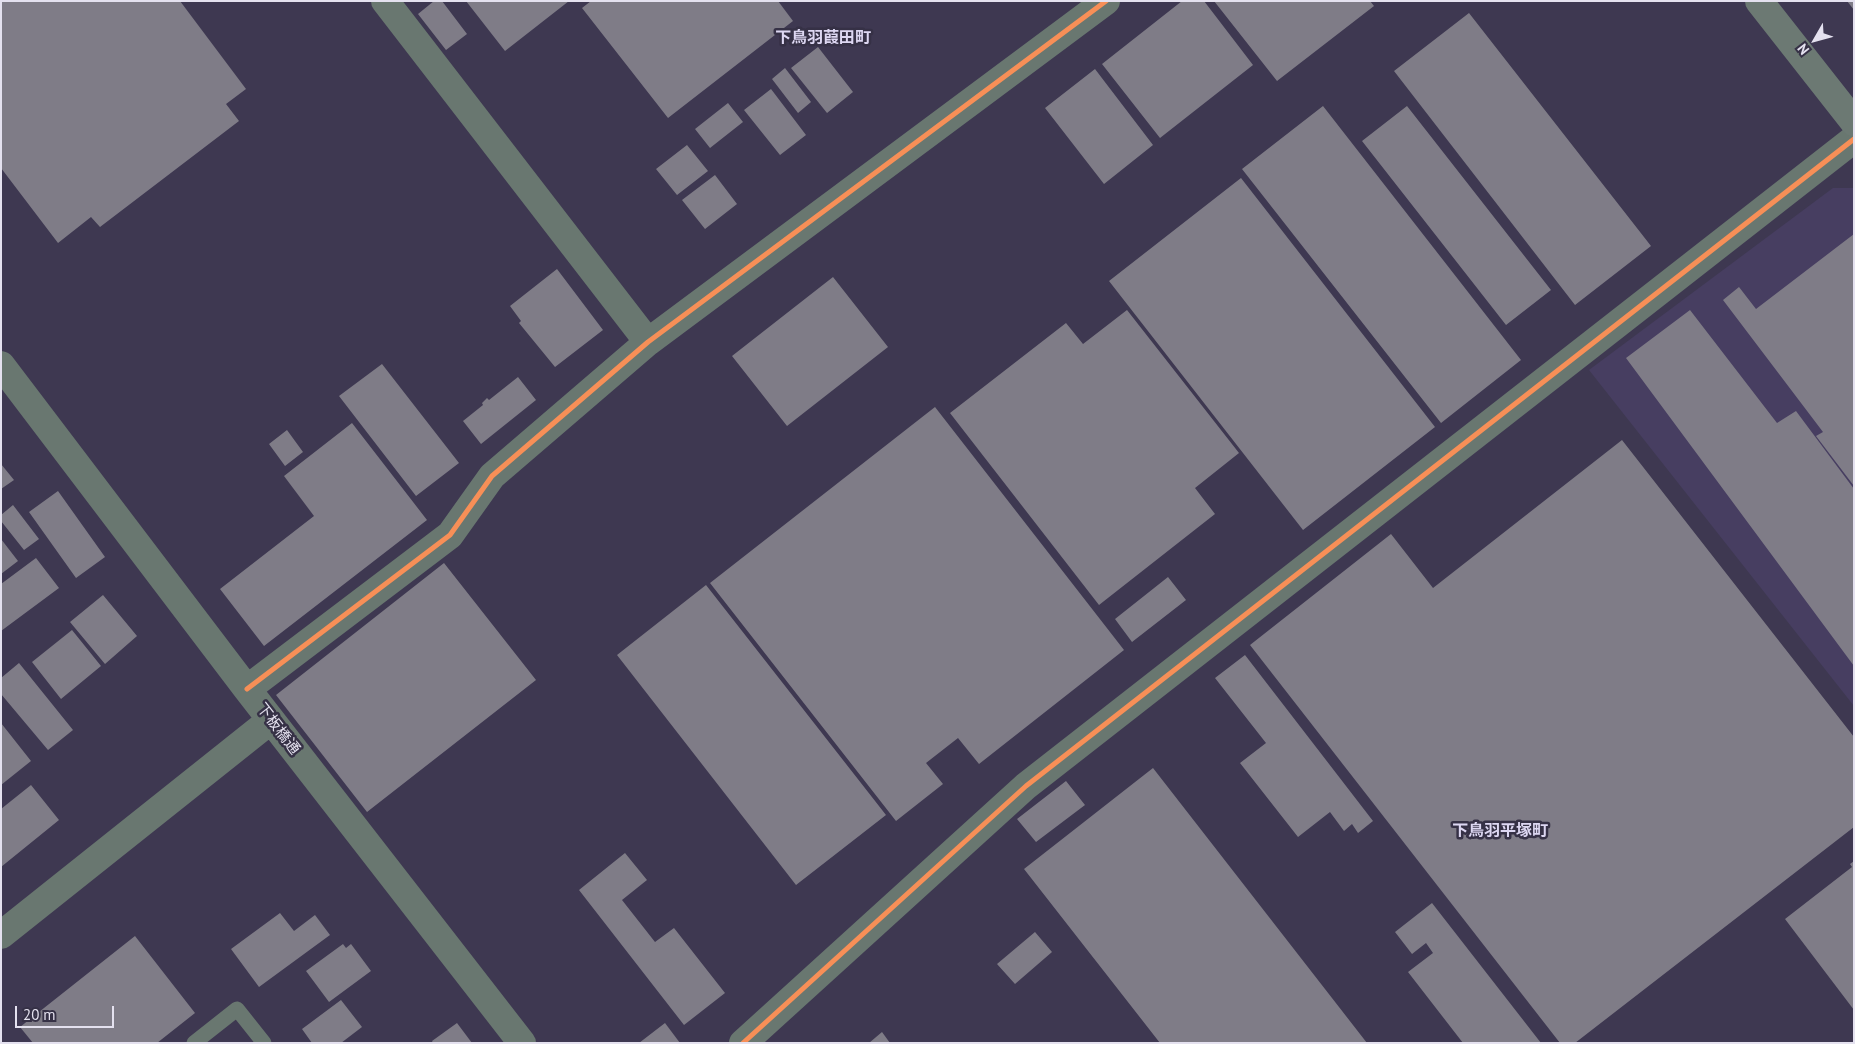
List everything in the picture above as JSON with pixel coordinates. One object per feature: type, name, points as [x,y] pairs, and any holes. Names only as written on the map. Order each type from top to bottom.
[{"type":"street","points":[[385,1],[648,342]]},
{"type":"street","points":[[246,689],[450,535],[492,476],[648,342],[1106,1]]},
{"type":"street","points":[[1759,1],[1854,122]]},
{"type":"street","points":[[743,1043],[1026,786],[1854,139]]},
{"type":"street","name":"下板橋通","points":[[1,365],[246,689],[522,1043]]},
{"type":"street","points":[[1,935],[271,720]]},
{"type":"lane","points":[[194,1043],[237,1009],[264,1043]]},
{"type":"shaded area","points":[[1,1],[1854,1],[1854,1043],[1,1043]]},
{"type":"shaded area","points":[[1833,188],[1854,188],[1854,706],[1589,370]]},
{"type":"building","points":[[1,1],[180,1],[246,89],[226,104],[239,121],[100,227],[91,217],[58,243],[1,168]]},
{"type":"building","points":[[434,1],[442,1],[467,34],[446,50],[418,14]]},
{"type":"building","points":[[466,1],[569,1],[505,51]]},
{"type":"building","points":[[591,1],[778,1],[793,21],[668,118],[582,8]]},
{"type":"building","points":[[1182,1],[1204,1],[1253,65],[1160,138],[1102,64]]},
{"type":"building","points":[[1214,1],[1370,1],[1374,6],[1277,81]]},
{"type":"building","points":[[1847,1],[1854,1],[1854,10]]},
{"type":"building","points":[[1469,13],[1651,246],[1575,305],[1394,71]]},
{"type":"building","points":[[818,47],[853,92],[827,113],[791,68]]},
{"type":"building","points":[[785,68],[811,102],[798,113],[772,79]]},
{"type":"building","points":[[1095,69],[1153,145],[1104,184],[1045,108]]},
{"type":"building","points":[[771,89],[806,135],[780,155],[744,110]]},
{"type":"building","points":[[728,103],[743,122],[710,148],[695,129]]},
{"type":"building","points":[[1323,106],[1521,360],[1441,423],[1242,169]]},
{"type":"building","points":[[1407,106],[1551,290],[1506,325],[1362,141]]},
{"type":"building","points":[[687,145],[708,171],[677,195],[656,169]]},
{"type":"building","points":[[715,175],[737,204],[705,229],[682,200]]},
{"type":"building","points":[[1241,178],[1435,427],[1303,530],[1109,281]]},
{"type":"building","points":[[1854,234],[1854,486],[1816,436],[1823,432],[1723,300],[1739,287],[1756,309]]},
{"type":"building","points":[[557,269],[603,330],[555,367],[519,323],[521,321],[510,306]]},
{"type":"building","points":[[833,277],[888,347],[787,426],[732,356]]},
{"type":"building","points":[[1127,310],[1239,453],[1195,488],[1215,514],[1099,605],[950,413],[1066,323],[1083,344]]},
{"type":"building","points":[[1690,310],[1777,423],[1796,411],[1854,489],[1854,666],[1626,358]]},
{"type":"building","points":[[382,364],[459,463],[416,496],[339,396]]},
{"type":"building","points":[[518,377],[536,400],[481,444],[463,421],[483,405],[482,403],[487,398],[489,400]]},
{"type":"building","points":[[935,407],[1124,650],[979,764],[958,738],[926,763],[943,784],[896,821],[710,583]]},
{"type":"building","points":[[352,423],[427,520],[264,646],[220,589],[314,516],[284,476]]},
{"type":"building","points":[[287,430],[303,452],[285,466],[269,444]]},
{"type":"building","points":[[1622,440],[1854,737],[1854,827],[1575,1043],[1560,1043],[1250,645],[1391,534],[1433,588]]},
{"type":"building","points":[[1,464],[14,480],[1,489]]},
{"type":"building","points":[[58,491],[105,557],[76,578],[29,512]]},
{"type":"building","points":[[13,505],[39,539],[24,550],[1,521],[1,515]]},
{"type":"building","points":[[1,539],[18,561],[1,574]]},
{"type":"building","points":[[36,558],[59,588],[1,631],[1,584]]},
{"type":"building","points":[[444,563],[536,680],[367,812],[276,695]]},
{"type":"building","points":[[1168,577],[1186,600],[1132,642],[1115,619]]},
{"type":"building","points":[[706,585],[886,815],[796,885],[617,655]]},
{"type":"building","points":[[103,595],[137,636],[105,664],[70,622]]},
{"type":"building","points":[[72,630],[101,666],[61,699],[32,662]]},
{"type":"building","points":[[1245,655],[1373,821],[1358,833],[1352,824],[1344,831],[1330,812],[1298,837],[1240,763],[1266,743],[1215,678]]},
{"type":"building","points":[[19,663],[73,730],[48,750],[1,694],[1,678]]},
{"type":"building","points":[[1,723],[31,761],[1,785]]},
{"type":"building","points":[[1153,768],[1367,1043],[1160,1043],[1024,869]]},
{"type":"building","points":[[1066,781],[1085,805],[1036,842],[1017,819]]},
{"type":"building","points":[[31,785],[59,820],[1,867],[1,809]]},
{"type":"building","points":[[625,853],[647,880],[622,900],[655,942],[674,928],[725,993],[684,1025],[579,890]]},
{"type":"building","points":[[1854,861],[1854,1010],[1785,919],[1852,867],[1850,864]]},
{"type":"building","points":[[1432,903],[1541,1043],[1463,1043],[1408,972],[1433,953],[1426,943],[1412,954],[1395,932]]},
{"type":"building","points":[[280,913],[294,931],[315,915],[330,935],[259,987],[231,949]]},
{"type":"building","points":[[1035,932],[1052,952],[1015,984],[997,964]]},
{"type":"building","points":[[135,936],[195,1013],[157,1043],[33,1043],[20,1027]]},
{"type":"building","points":[[343,944],[346,948],[351,944],[371,971],[329,1002],[306,971]]},
{"type":"building","points":[[341,1000],[362,1027],[341,1043],[312,1043],[302,1029]]},
{"type":"building","points":[[457,1023],[472,1043],[433,1043],[432,1041]]},
{"type":"building","points":[[665,1023],[680,1043],[639,1043]]},
{"type":"building","points":[[882,1032],[890,1043],[869,1043]]},
{"type":"cycle path","points":[[247,689],[450,535],[492,476],[648,342],[1106,1]]},
{"type":"cycle path","points":[[743,1043],[1026,786],[1854,139]]},
{"type":"district","name":"下鳥羽葭田町","points":[[823,38]]},
{"type":"district","name":"下鳥羽平塚町","points":[[1500,831]]}]
